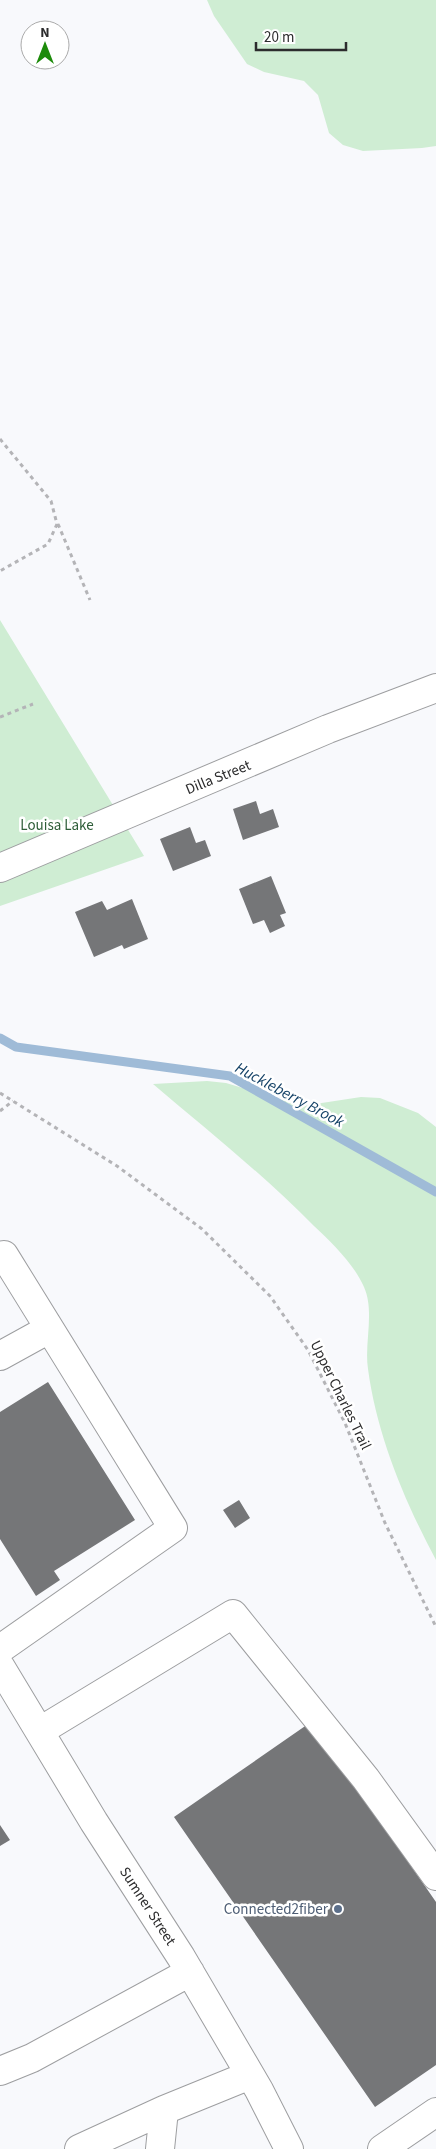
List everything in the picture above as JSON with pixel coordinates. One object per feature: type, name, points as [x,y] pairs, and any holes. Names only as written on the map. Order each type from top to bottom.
[{"type":"street","name":"Dilla Street","points":[[0,868],[328,729],[436,688]]},
{"type":"street","points":[[0,1257],[4,1255],[173,1528],[0,1649]]},
{"type":"street","points":[[0,1356],[49,1329]]},
{"type":"street","points":[[40,1732],[233,1614],[366,1779],[436,1876]]},
{"type":"street","name":"Sumner Street","points":[[0,1666],[94,1822],[190,1972],[250,2076],[289,2149]]},
{"type":"street","points":[[0,2071],[32,2058],[190,1972]]},
{"type":"street","points":[[79,2149],[164,2110],[250,2076]]},
{"type":"street","points":[[160,2149],[164,2110]]},
{"type":"street","points":[[382,2149],[436,2112]]},
{"type":"path","points":[[0,439],[51,501],[57,524],[90,600]]},
{"type":"path","points":[[0,571],[48,544],[57,524]]},
{"type":"path","points":[[0,717],[33,704]]},
{"type":"path","name":"Upper Charles Trail","points":[[0,1093],[116,1166],[202,1229],[270,1296],[308,1350],[346,1423],[385,1523],[436,1627]]},
{"type":"path","points":[[0,1111],[13,1101]]},
{"type":"green space","points":[[207,0],[436,0],[436,146],[363,151],[343,145],[329,133],[318,95],[304,81],[264,72],[247,64],[214,16]]},
{"type":"green space","name":"Louisa Lake","points":[[0,620],[144,856],[0,906]]},
{"type":"green space","points":[[207,1081],[226,1083],[302,1106],[361,1097],[380,1098],[418,1113],[436,1127],[436,1560],[403,1492],[378,1419],[367,1359],[369,1307],[360,1278],[342,1254],[295,1207],[235,1153],[153,1084]]},
{"type":"building","points":[[256,801],[260,814],[273,809],[279,827],[243,840],[233,809]]},
{"type":"building","points":[[190,827],[196,843],[205,840],[211,856],[173,871],[160,839]]},
{"type":"building","points":[[271,876],[286,913],[280,915],[285,926],[270,933],[264,920],[253,924],[239,889]]},
{"type":"building","points":[[132,899],[148,939],[124,949],[122,945],[94,957],[75,912],[102,901],[107,910]]},
{"type":"building","points":[[48,1382],[135,1520],[54,1571],[60,1580],[36,1596],[0,1539],[0,1412]]},
{"type":"building","points":[[239,1500],[250,1518],[235,1528],[223,1510]]},
{"type":"building","points":[[311,1722],[436,1902],[436,2065],[375,2107],[174,1817]]},
{"type":"building","points":[[0,1825],[10,1840],[0,1846]]},
{"type":"waterway","name":"Huckleberry Brook","points":[[0,1038],[16,1047],[230,1076],[436,1192]]},
{"type":"place","name":"Connected2fiber","points":[[338,1909]]}]
